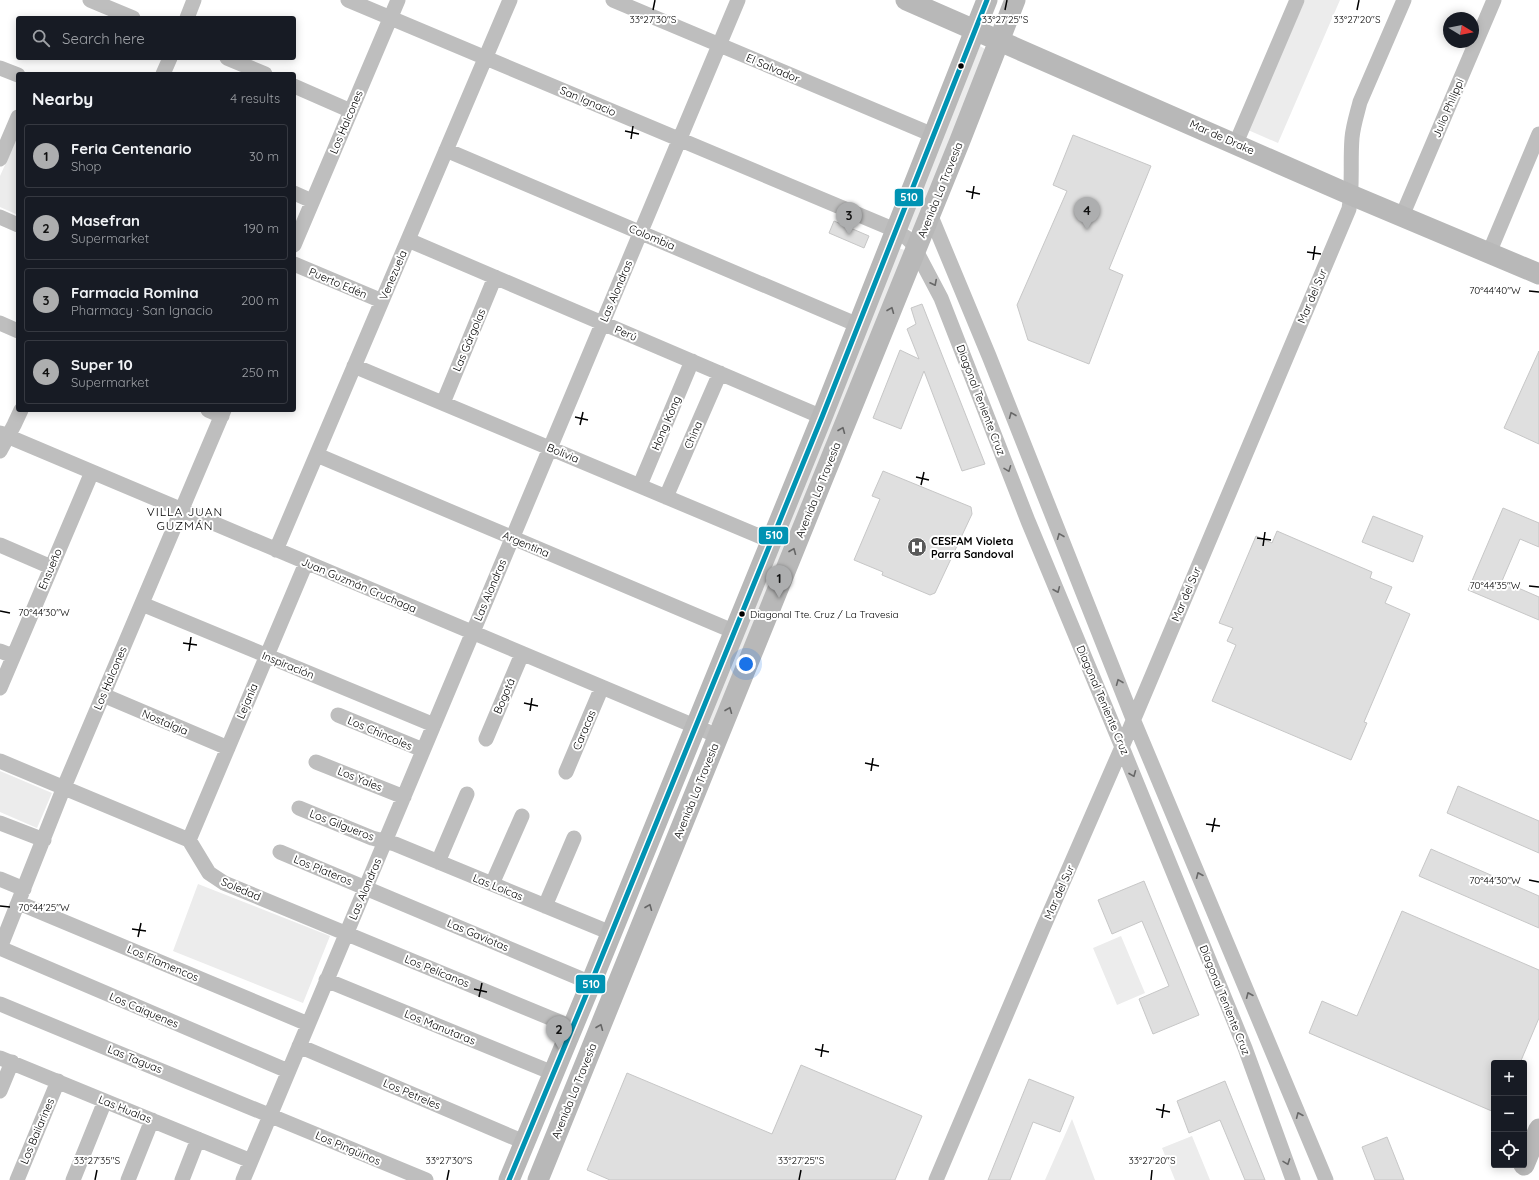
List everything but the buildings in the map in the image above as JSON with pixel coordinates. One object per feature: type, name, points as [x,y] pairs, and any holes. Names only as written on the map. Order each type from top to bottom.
[{"type":"street","points":[[90,0],[128,16]]},
{"type":"street","points":[[188,16],[194,0]]},
{"type":"street","name":"San Ignacio","points":[[348,0],[895,230]]},
{"type":"street","name":"Los Halcones","points":[[296,240],[398,0]]},
{"type":"street","name":"Venezuela","points":[[276,550],[510,0]]},
{"type":"street","name":"El Salvador","points":[[613,0],[933,135]]},
{"type":"street","name":"Las Alondras","points":[[243,1180],[738,0]]},
{"type":"street","name":"Mar de Drake","points":[[906,0],[1236,143],[1351,195],[1539,274]]},
{"type":"street","points":[[509,1180],[735,632],[987,0]]},
{"type":"street","name":"Avenida La Travesía","points":[[538,1180],[916,249],[1015,0]]},
{"type":"street","points":[[1236,143],[1297,0]]},
{"type":"street","name":"Mar del Sur","points":[[936,1180],[1122,747],[1349,209],[1351,195],[1352,137],[1357,113],[1360,102],[1404,0]]},
{"type":"street","name":"Julio Philippi","points":[[1402,216],[1494,0]]},
{"type":"street","points":[[164,72],[169,60]]},
{"type":"street","points":[[232,60],[260,72]]},
{"type":"street","points":[[0,68],[16,74]]},
{"type":"street","points":[[296,87],[351,111]]},
{"type":"street","points":[[0,159],[16,121]]},
{"type":"street","points":[[1490,253],[1539,134]]},
{"type":"street","name":"Colombia","points":[[446,150],[858,325]]},
{"type":"street","points":[[296,194],[312,201]]},
{"type":"street","name":"Diagonal Teniente Cruz","points":[[930,214],[992,363],[1133,719],[1326,1180]]},
{"type":"street","points":[[0,217],[16,224]]},
{"type":"street","name":"Diagonal Teniente Cruz","points":[[895,230],[907,238],[916,249],[941,298],[1028,521],[1245,1048],[1293,1180]]},
{"type":"street","name":"Perú","points":[[408,240],[822,417]]},
{"type":"street","name":"Puerto Edén","points":[[296,265],[382,301]]},
{"type":"street","name":"Las Gárgolas","points":[[443,403],[495,277]]},
{"type":"street","points":[[0,323],[16,330]]},
{"type":"street","name":"Hong Kong","points":[[640,486],[692,361]]},
{"type":"street","name":"Bolivia","points":[[354,366],[771,541]]},
{"type":"street","name":"China","points":[[666,497],[720,373]]},
{"type":"street","points":[[0,450],[4,435],[20,412]]},
{"type":"street","name":"Los Halcones","points":[[1,941],[44,840],[64,787],[223,413]]},
{"type":"street","name":"Juan Guzmán Cruchaga","points":[[4,435],[718,736]]},
{"type":"street","name":"Argentina","points":[[317,456],[735,632]]},
{"type":"street","name":"Ensueño","points":[[0,688],[7,654],[51,567],[92,472]]},
{"type":"street","points":[[0,546],[51,567]]},
{"type":"street","name":"Lejanía","points":[[188,840],[306,563]]},
{"type":"street","name":"Inspiración","points":[[142,604],[434,725]]},
{"type":"street","name":"Bogotá","points":[[486,739],[522,654]]},
{"type":"street","name":"Caracas","points":[[566,772],[602,687]]},
{"type":"street","name":"Nostalgia","points":[[103,695],[228,748]]},
{"type":"street","name":"Los Chincoles","points":[[338,715],[423,750]]},
{"type":"street","points":[[0,760],[188,840]]},
{"type":"street","name":"Los Yales","points":[[316,762],[404,797]]},
{"type":"street","points":[[438,862],[467,794]]},
{"type":"street","name":"Los Gilgueros","points":[[299,808],[372,838],[385,840]]},
{"type":"street","points":[[492,884],[522,816]]},
{"type":"street","points":[[0,823],[44,840]]},
{"type":"street","points":[[545,906],[574,838]]},
{"type":"street","name":"Soledad","points":[[188,840],[209,873],[216,878],[346,933]]},
{"type":"street","name":"Las Loicas","points":[[385,840],[611,933]]},
{"type":"street","name":"Los Plateros","points":[[280,852],[366,887]]},
{"type":"street","name":"Los Flamencos","points":[[0,879],[21,896],[308,1024]]},
{"type":"street","name":"Las Gaviotas","points":[[366,887],[591,983]]},
{"type":"street","name":"Los Pelícanos","points":[[346,933],[572,1027]]},
{"type":"street","name":"Los Caiquenes","points":[[1,941],[288,1071]]},
{"type":"street","name":"Los Manutaras","points":[[326,980],[553,1073]]},
{"type":"street","name":"Las Taguas","points":[[0,1004],[270,1115]]},
{"type":"street","name":"Los Petreles","points":[[299,1046],[524,1142]]},
{"type":"street","points":[[0,1091],[6,1060]]},
{"type":"street","name":"Las Hualas","points":[[6,1060],[251,1161]]},
{"type":"street","name":"Los Bailarines","points":[[17,1180],[58,1081]]},
{"type":"street","points":[[73,1180],[105,1101]]},
{"type":"street","name":"Los Pingüinos","points":[[270,1115],[426,1180]]},
{"type":"street","points":[[128,1180],[152,1120]]},
{"type":"street","points":[[1527,1158],[1539,1129]]},
{"type":"street","points":[[182,1180],[198,1139]]},
{"type":"street","name":"Diagonal Teniente Cruz","points":[[1314,1151],[1314,1180]]},
{"type":"street","points":[[1518,1180],[1523,1168]]},
{"type":"shaded area","points":[[1305,0],[1340,0],[1278,143],[1248,130]]},
{"type":"shaded area","points":[[980,46],[988,51],[913,231],[905,227]]},
{"type":"shaded area","points":[[16,140],[16,214],[0,207],[0,176]]},
{"type":"shaded area","points":[[896,247],[907,251],[714,725],[707,722]]},
{"type":"shaded area","points":[[0,771],[52,793],[37,828],[0,812]]},
{"type":"shaded area","points":[[198,884],[330,936],[303,1003],[173,951]]},
{"type":"shaded area","points":[[1121,936],[1145,993],[1117,1005],[1093,948]]},
{"type":"shaded area","points":[[1072,1119],[1095,1180],[1045,1180]]},
{"type":"shaded area","points":[[1192,1136],[1210,1180],[1175,1180],[1162,1148]]},
{"type":"transit line","name":"510","points":[[509,1180],[822,417],[987,0]]},
{"type":"place","name":"Super 10","points":[[1087,230]]},
{"type":"place","name":"Farmacia Romina","points":[[849,235]]},
{"type":"place","name":"CESFAM Violeta Parra Sandoval","points":[[917,547]]},
{"type":"place","name":"Feria Centenario","points":[[779,598]]},
{"type":"place","name":"Diagonal Tte. Cruz / La Travesia","points":[[742,614]]},
{"type":"place","name":"Masefran","points":[[559,1049]]},
{"type":"district","name":"VILLA JUAN GUZMÁN","points":[[185,518]]}]
